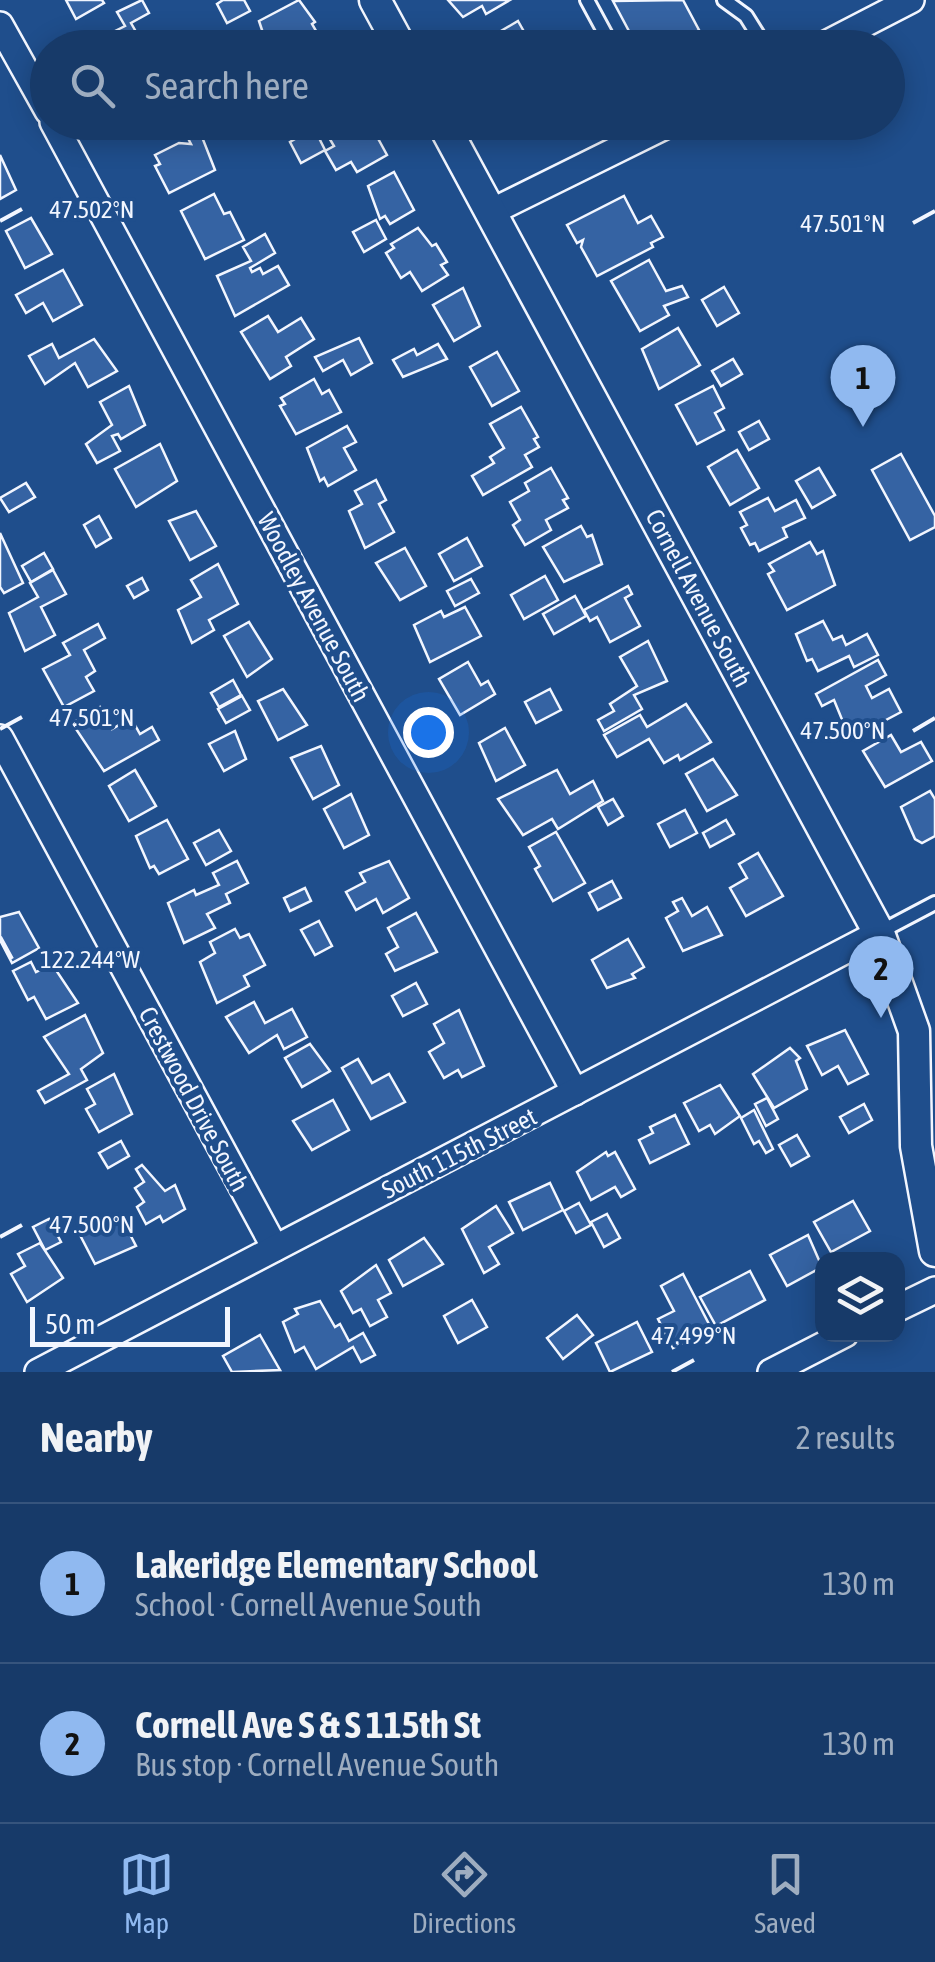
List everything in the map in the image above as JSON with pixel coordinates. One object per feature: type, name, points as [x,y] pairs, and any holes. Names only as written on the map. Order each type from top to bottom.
[{"type":"street","points":[[376,0],[392,30]]},
{"type":"street","points":[[853,30],[911,0]]},
{"type":"street","points":[[0,25],[30,79]]},
{"type":"street","name":"Woodley Avenue South","points":[[64,140],[576,1092]]},
{"type":"street","name":"Cornell Avenue South","points":[[452,140],[879,933],[919,1028],[916,1146],[935,1252]]},
{"type":"street","points":[[491,212],[633,140]]},
{"type":"street","name":"Crestwood Drive South","points":[[0,738],[275,1248]]},
{"type":"street","name":"South 115th Street","points":[[38,1372],[879,933]]},
{"type":"street","points":[[905,1305],[935,1290]]},
{"type":"street","points":[[771,1372],[830,1342]]},
{"type":"lane","points":[[586,0],[602,30]]},
{"type":"lane","points":[[724,0],[746,16],[755,30]]},
{"type":"lane","points":[[879,933],[935,903]]},
{"type":"building","points":[[66,0],[102,0],[104,3],[76,19]]},
{"type":"building","points":[[142,0],[149,13],[131,23],[135,30],[117,30],[125,26],[117,12]]},
{"type":"building","points":[[223,0],[244,0],[250,11],[227,23],[217,4]]},
{"type":"building","points":[[299,0],[315,22],[312,24],[316,30],[262,30],[259,21]]},
{"type":"building","points":[[448,0],[510,0],[486,14],[482,6],[463,17]]},
{"type":"building","points":[[683,0],[699,30],[628,30],[613,1]]},
{"type":"building","points":[[518,21],[523,30],[503,30]]},
{"type":"building","points":[[189,140],[203,140],[215,170],[169,193],[155,166],[160,164],[155,155],[179,143],[191,144]]},
{"type":"building","points":[[320,140],[325,150],[301,163],[290,142]]},
{"type":"building","points":[[330,140],[379,140],[387,155],[357,172],[351,162],[336,170],[325,151],[334,146]]},
{"type":"building","points":[[0,155],[16,190],[0,199]]},
{"type":"building","points":[[394,172],[414,210],[390,224],[385,216],[380,219],[368,186]]},
{"type":"building","points":[[214,194],[224,214],[230,212],[244,240],[205,259],[181,211]]},
{"type":"building","points":[[624,196],[638,223],[651,216],[663,237],[651,243],[653,247],[597,276],[581,247],[583,240],[577,243],[567,225]]},
{"type":"building","points":[[31,218],[52,254],[25,268],[6,231]]},
{"type":"building","points":[[376,220],[386,239],[364,252],[353,232]]},
{"type":"building","points":[[418,228],[432,246],[436,244],[447,262],[441,265],[448,275],[422,291],[410,272],[401,278],[386,253],[394,248],[391,244]]},
{"type":"building","points":[[265,234],[275,253],[250,268],[252,272],[260,268],[263,274],[278,266],[289,285],[235,316],[217,276],[251,261],[243,247]]},
{"type":"building","points":[[649,260],[666,291],[682,286],[688,297],[664,306],[669,315],[640,331],[611,281]]},
{"type":"building","points":[[63,270],[82,305],[53,321],[43,303],[26,313],[16,295]]},
{"type":"building","points":[[724,287],[739,313],[717,326],[702,300]]},
{"type":"building","points":[[463,288],[480,326],[454,341],[433,305]]},
{"type":"building","points":[[268,316],[278,332],[301,318],[314,339],[286,357],[291,366],[270,379],[241,332]]},
{"type":"building","points":[[678,328],[700,365],[659,389],[642,349]]},
{"type":"building","points":[[359,338],[372,363],[351,375],[343,360],[323,371],[315,357]]},
{"type":"building","points":[[94,339],[117,371],[88,387],[75,363],[45,384],[29,356],[52,344],[59,358]]},
{"type":"building","points":[[438,344],[447,359],[403,377],[393,360],[414,349],[417,355]]},
{"type":"building","points":[[497,352],[519,391],[492,406],[470,367]]},
{"type":"building","points":[[733,359],[742,374],[721,386],[712,371]]},
{"type":"building","points":[[314,379],[322,394],[329,390],[341,412],[296,434],[280,406],[285,404],[281,398]]},
{"type":"building","points":[[129,386],[145,425],[121,439],[118,434],[112,436],[120,451],[97,463],[86,444],[112,425],[100,402]]},
{"type":"building","points":[[713,386],[724,408],[715,413],[724,430],[697,444],[676,405]]},
{"type":"building","points":[[521,407],[538,437],[534,439],[539,447],[525,455],[532,467],[483,495],[472,476],[494,463],[490,457],[504,448],[490,424]]},
{"type":"building","points":[[759,421],[769,439],[749,450],[739,432]]},
{"type":"building","points":[[347,426],[356,442],[344,448],[356,470],[328,486],[324,478],[320,481],[307,448]]},
{"type":"building","points":[[160,444],[177,481],[136,507],[115,469]]},
{"type":"building","points":[[737,450],[759,488],[730,505],[708,467]]},
{"type":"building","points":[[901,454],[935,516],[935,527],[910,540],[872,470]]},
{"type":"building","points":[[551,468],[568,498],[563,500],[568,508],[546,520],[551,530],[525,545],[513,525],[520,520],[510,502],[529,491],[525,483]]},
{"type":"building","points":[[819,468],[835,495],[812,508],[796,481]]},
{"type":"building","points":[[376,480],[386,500],[379,504],[394,532],[365,548],[349,511],[362,504],[355,491]]},
{"type":"building","points":[[26,483],[35,497],[9,512],[0,498]]},
{"type":"building","points":[[768,498],[775,511],[796,500],[805,518],[783,528],[787,537],[759,551],[755,543],[750,545],[741,528],[747,525],[740,512]]},
{"type":"building","points":[[196,511],[216,546],[190,560],[169,521]]},
{"type":"building","points":[[99,516],[111,538],[96,547],[84,525]]},
{"type":"building","points":[[581,526],[587,537],[592,535],[602,564],[564,582],[543,547]]},
{"type":"building","points":[[0,533],[23,583],[4,593],[0,587]]},
{"type":"building","points":[[467,538],[482,566],[454,581],[439,554]]},
{"type":"building","points":[[810,542],[817,554],[823,551],[835,585],[787,610],[768,574],[774,571],[769,564]]},
{"type":"building","points":[[405,548],[426,586],[400,600],[376,563]]},
{"type":"building","points":[[44,553],[53,569],[31,582],[22,566]]},
{"type":"building","points":[[218,564],[238,604],[209,620],[214,630],[192,643],[178,610],[201,597],[191,580]]},
{"type":"building","points":[[53,570],[66,594],[41,607],[55,635],[25,651],[9,613],[38,597],[30,583]]},
{"type":"building","points":[[545,576],[558,600],[524,619],[511,595]]},
{"type":"building","points":[[142,578],[148,590],[134,598],[127,586]]},
{"type":"building","points":[[471,579],[479,593],[455,606],[447,591]]},
{"type":"building","points":[[628,586],[632,594],[625,598],[640,626],[610,642],[597,617],[590,621],[584,610]]},
{"type":"building","points":[[575,596],[586,616],[554,634],[543,614]]},
{"type":"building","points":[[465,607],[481,636],[430,662],[414,625],[441,611],[444,617]]},
{"type":"building","points":[[823,621],[833,640],[842,636],[846,645],[867,634],[878,655],[854,667],[849,656],[818,671],[812,659],[807,661],[796,634]]},
{"type":"building","points":[[249,622],[272,659],[247,677],[224,636]]},
{"type":"building","points":[[98,624],[105,638],[84,650],[95,671],[86,677],[94,691],[64,707],[43,669],[70,655],[63,643]]},
{"type":"building","points":[[648,641],[667,681],[634,695],[642,709],[604,731],[598,720],[614,711],[610,704],[637,686],[620,657]]},
{"type":"building","points":[[878,660],[886,675],[866,686],[872,698],[889,689],[901,712],[850,739],[834,700],[822,706],[816,694]]},
{"type":"building","points":[[468,662],[481,685],[488,681],[495,694],[460,715],[439,679]]},
{"type":"building","points":[[233,680],[241,695],[219,707],[211,693]]},
{"type":"building","points":[[283,689],[307,725],[278,740],[258,701]]},
{"type":"building","points":[[550,689],[561,710],[536,723],[525,702]]},
{"type":"building","points":[[242,696],[250,710],[226,723],[218,709]]},
{"type":"building","points":[[686,704],[711,742],[680,760],[678,755],[664,763],[649,739],[617,757],[604,735],[640,715],[647,727]]},
{"type":"building","points":[[100,707],[112,729],[131,718],[140,734],[152,727],[159,740],[104,771],[72,723]]},
{"type":"building","points":[[505,728],[525,765],[496,781],[479,743]]},
{"type":"building","points":[[235,731],[246,759],[224,771],[209,744]]},
{"type":"building","points":[[891,735],[901,752],[921,742],[932,761],[885,787],[863,751]]},
{"type":"building","points":[[321,746],[339,785],[313,799],[291,758]]},
{"type":"building","points":[[713,759],[737,795],[707,811],[686,774]]},
{"type":"building","points":[[135,770],[156,806],[129,821],[109,786]]},
{"type":"building","points":[[557,770],[570,794],[593,781],[603,801],[558,829],[552,819],[523,835],[498,799]]},
{"type":"building","points":[[930,791],[935,799],[935,836],[922,843],[915,839],[901,807]]},
{"type":"building","points":[[351,794],[369,835],[344,848],[324,809]]},
{"type":"building","points":[[613,799],[623,816],[608,825],[598,807]]},
{"type":"building","points":[[685,810],[697,833],[670,847],[658,824]]},
{"type":"building","points":[[167,820],[188,859],[159,874],[154,866],[150,868],[136,836]]},
{"type":"building","points":[[726,820],[734,834],[710,847],[703,833]]},
{"type":"building","points":[[219,830],[231,851],[206,865],[194,843]]},
{"type":"building","points":[[556,832],[585,883],[553,901],[535,869],[540,866],[529,847]]},
{"type":"building","points":[[758,853],[783,896],[746,916],[730,888],[747,878],[739,864]]},
{"type":"building","points":[[237,861],[248,883],[226,894],[230,903],[207,914],[215,928],[184,943],[168,903],[194,890],[196,895],[219,885],[213,873]]},
{"type":"building","points":[[389,861],[409,898],[383,913],[376,899],[356,910],[346,892],[365,882],[360,873]]},
{"type":"building","points":[[612,881],[621,898],[598,910],[589,893]]},
{"type":"building","points":[[305,888],[311,901],[290,911],[284,898]]},
{"type":"building","points":[[682,898],[692,916],[707,907],[722,935],[683,951],[666,918],[678,911],[673,902]]},
{"type":"building","points":[[19,912],[39,948],[12,963],[0,940],[0,917]]},
{"type":"building","points":[[416,913],[437,952],[395,971],[386,954],[398,947],[388,928]]},
{"type":"building","points":[[319,921],[332,946],[315,955],[301,930]]},
{"type":"building","points":[[235,929],[240,938],[249,934],[265,965],[244,976],[249,986],[217,1003],[200,962],[215,953],[210,942]]},
{"type":"building","points":[[628,939],[644,967],[632,974],[635,978],[607,988],[592,960]]},
{"type":"building","points":[[31,962],[36,972],[52,964],[78,1003],[46,1019],[34,997],[28,1000],[13,971]]},
{"type":"building","points":[[416,983],[427,1004],[403,1016],[392,996]]},
{"type":"building","points":[[254,1002],[265,1023],[292,1009],[307,1037],[284,1049],[277,1035],[249,1053],[226,1017]]},
{"type":"building","points":[[459,1010],[484,1066],[462,1077],[458,1070],[444,1078],[429,1052],[444,1043],[434,1024]]},
{"type":"building","points":[[85,1015],[103,1053],[81,1069],[87,1080],[45,1103],[38,1091],[69,1074],[44,1037]]},
{"type":"building","points":[[845,1030],[868,1074],[848,1084],[838,1066],[822,1075],[807,1046]]},
{"type":"building","points":[[310,1044],[330,1071],[302,1087],[285,1058]]},
{"type":"building","points":[[790,1048],[800,1058],[796,1061],[807,1089],[774,1108],[753,1074]]},
{"type":"building","points":[[358,1059],[372,1083],[389,1074],[405,1102],[371,1119],[342,1068]]},
{"type":"building","points":[[114,1074],[132,1114],[99,1132],[86,1109],[95,1104],[87,1089]]},
{"type":"building","points":[[720,1085],[740,1116],[715,1134],[710,1125],[699,1131],[684,1103]]},
{"type":"building","points":[[767,1098],[778,1119],[766,1126],[755,1104]]},
{"type":"building","points":[[333,1100],[349,1130],[312,1150],[293,1121]]},
{"type":"building","points":[[864,1104],[872,1120],[849,1133],[840,1117]]},
{"type":"building","points":[[754,1110],[773,1149],[766,1153],[759,1141],[754,1144],[741,1118]]},
{"type":"building","points":[[675,1115],[689,1144],[650,1163],[639,1140],[653,1133],[650,1127]]},
{"type":"building","points":[[797,1135],[809,1156],[791,1166],[779,1145]]},
{"type":"building","points":[[121,1141],[129,1156],[108,1168],[99,1153]]},
{"type":"building","points":[[606,1152],[608,1156],[615,1152],[635,1189],[621,1197],[615,1187],[591,1200],[577,1172]]},
{"type":"building","points":[[142,1165],[165,1191],[175,1185],[185,1209],[163,1222],[160,1216],[146,1224],[137,1207],[144,1202],[135,1188],[144,1182],[136,1169]]},
{"type":"building","points":[[550,1183],[563,1210],[523,1230],[509,1202]]},
{"type":"building","points":[[853,1201],[870,1231],[831,1252],[814,1222]]},
{"type":"building","points":[[579,1203],[591,1225],[576,1233],[564,1211]]},
{"type":"building","points":[[496,1206],[513,1233],[489,1247],[499,1264],[484,1273],[462,1229]]},
{"type":"building","points":[[607,1214],[620,1238],[604,1247],[591,1222]]},
{"type":"building","points":[[120,1215],[136,1246],[95,1264],[80,1235]]},
{"type":"building","points":[[49,1219],[61,1242],[45,1250],[33,1227]]},
{"type":"building","points":[[808,1235],[815,1252],[815,1271],[787,1286],[770,1255]]},
{"type":"building","points":[[424,1238],[443,1264],[403,1286],[389,1260]]},
{"type":"building","points":[[40,1243],[63,1278],[27,1302],[11,1274],[25,1266],[18,1254]]},
{"type":"building","points":[[376,1265],[391,1293],[378,1300],[387,1317],[370,1326],[361,1309],[353,1313],[341,1291]]},
{"type":"building","points":[[750,1271],[765,1300],[716,1326],[700,1297]]},
{"type":"building","points":[[683,1274],[711,1328],[673,1348],[658,1319],[674,1311],[661,1286]]},
{"type":"building","points":[[472,1300],[487,1327],[458,1343],[444,1316]]},
{"type":"building","points":[[320,1301],[335,1327],[340,1324],[349,1341],[363,1333],[375,1355],[361,1362],[353,1347],[316,1369],[304,1347],[295,1352],[283,1322],[298,1314],[295,1309]]},
{"type":"building","points":[[577,1315],[593,1335],[563,1359],[547,1338]]},
{"type":"building","points":[[637,1322],[652,1352],[610,1372],[596,1343]]},
{"type":"building","points":[[260,1335],[280,1370],[232,1372],[223,1356]]},
{"type":"place","name":"Lakeridge Elementary School","points":[[863,427]]},
{"type":"place","name":"Cornell Ave S & S 115th St","points":[[881,1018]]}]
